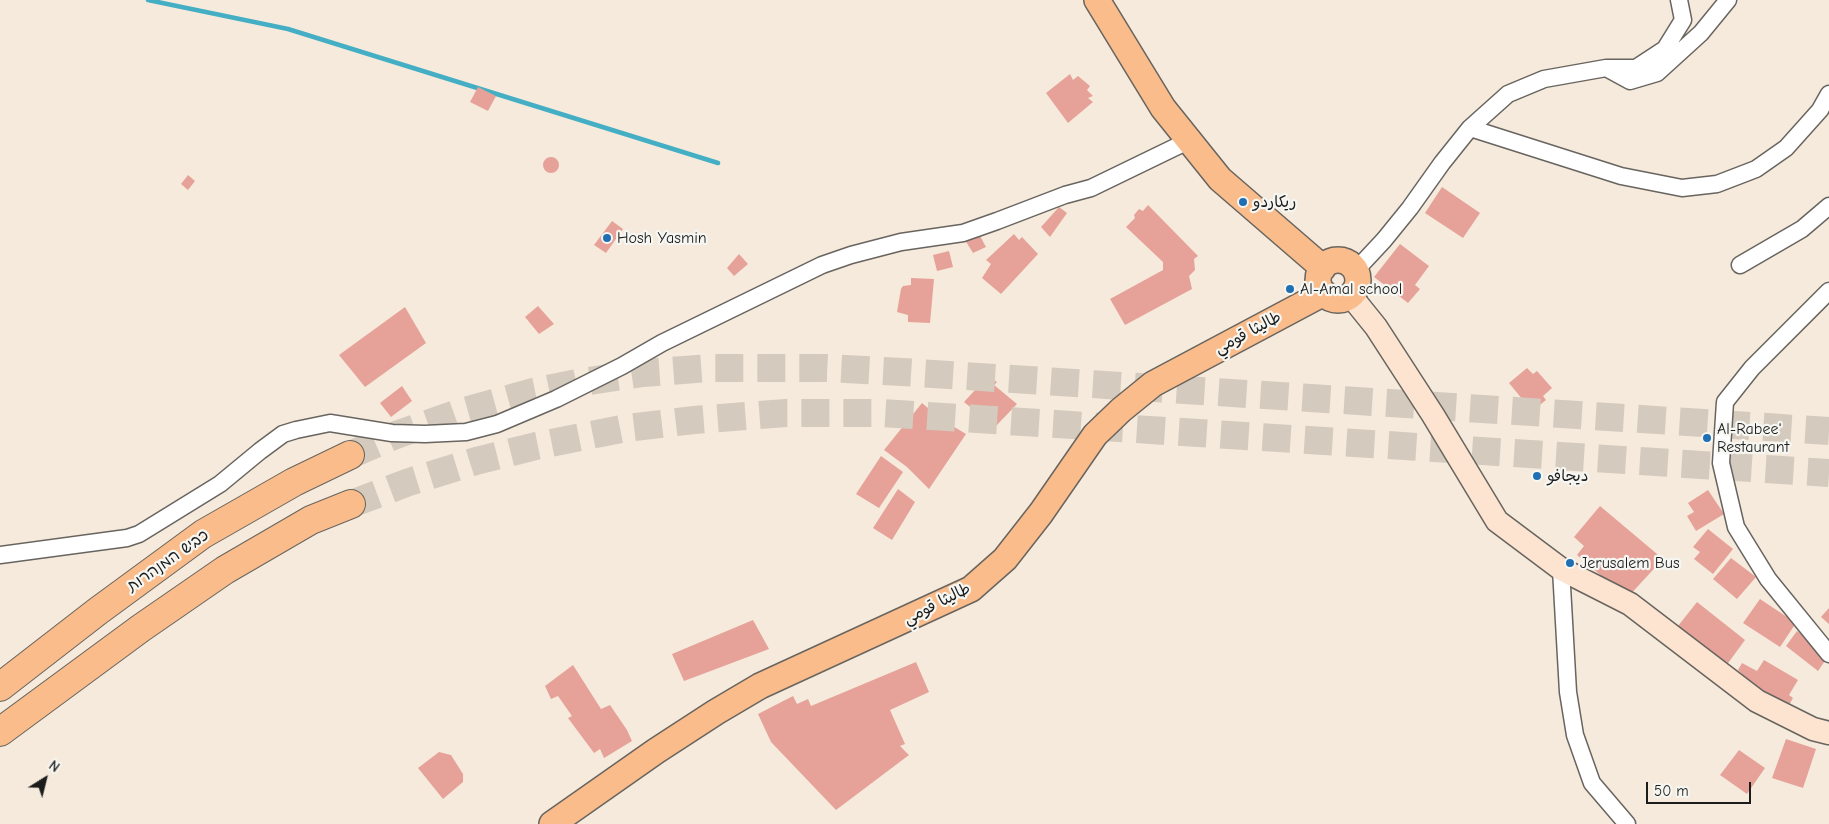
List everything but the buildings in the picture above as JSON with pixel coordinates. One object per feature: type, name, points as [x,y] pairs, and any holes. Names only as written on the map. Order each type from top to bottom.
[{"type":"highway","name":"כביש המנהרות","points":[[0,687],[98,611],[203,534],[294,482],[350,455]]},
{"type":"highway","points":[[0,732],[141,628],[225,570],[311,520],[351,504]]},
{"type":"main road","points":[[1097,0],[1163,108],[1220,179],[1323,268]]},
{"type":"main road","points":[[1341,260],[1356,270],[1357,287],[1351,296],[1340,300],[1324,293],[1318,282],[1323,268],[1330,262],[1341,260]]},
{"type":"main road","name":"طاليثا قومي","points":[[552,824],[656,751],[760,686],[971,589],[1005,559],[1042,513],[1095,435],[1121,410],[1153,384],[1324,293]]},
{"type":"street","points":[[1356,270],[1410,208],[1470,128],[1508,94],[1544,79],[1606,68],[1636,68],[1665,49],[1683,20],[1680,0]]},
{"type":"street","points":[[1606,68],[1630,82],[1657,73],[1701,33],[1728,0]]},
{"type":"street","points":[[1470,128],[1621,176],[1682,188],[1717,184],[1756,169],[1786,148],[1820,110],[1829,94]]},
{"type":"street","points":[[0,555],[126,538],[140,534],[220,484],[283,434],[296,430],[330,423],[392,432],[425,434],[466,432],[497,424],[556,399],[622,366],[662,343],[822,266],[859,253],[901,242],[963,233],[1064,195],[1090,188],[1190,140]]},
{"type":"street","points":[[1740,265],[1802,229],[1829,206]]},
{"type":"street","points":[[1829,290],[1752,368],[1725,402],[1721,463],[1736,527],[1768,580],[1829,654]]},
{"type":"street","points":[[1351,296],[1376,326],[1433,414],[1497,521],[1561,569],[1630,604],[1757,701],[1813,728],[1829,732]]},
{"type":"street","points":[[1561,569],[1568,692],[1575,735],[1592,783],[1627,824]]},
{"type":"waterway","points":[[148,0],[288,29],[718,163]]},
{"type":"tunnel","points":[[350,455],[396,435],[461,412],[533,392],[582,382],[643,373],[710,368],[827,368],[902,372],[1829,431]]},
{"type":"tunnel","points":[[351,504],[409,482],[476,461],[536,446],[626,428],[694,420],[786,413],[882,413],[1829,473]]},
{"type":"place","name":"ريكاردو","points":[[1243,202]]},
{"type":"place","name":"Hosh Yasmin","points":[[607,238]]},
{"type":"place","name":"Al-Amal school","points":[[1290,289]]},
{"type":"place","name":"Al-Rabee' Restaurant","points":[[1707,438]]},
{"type":"place","name":"ديجافو","points":[[1537,476]]},
{"type":"place","name":"Jerusalem Bus","points":[[1570,563]]}]
